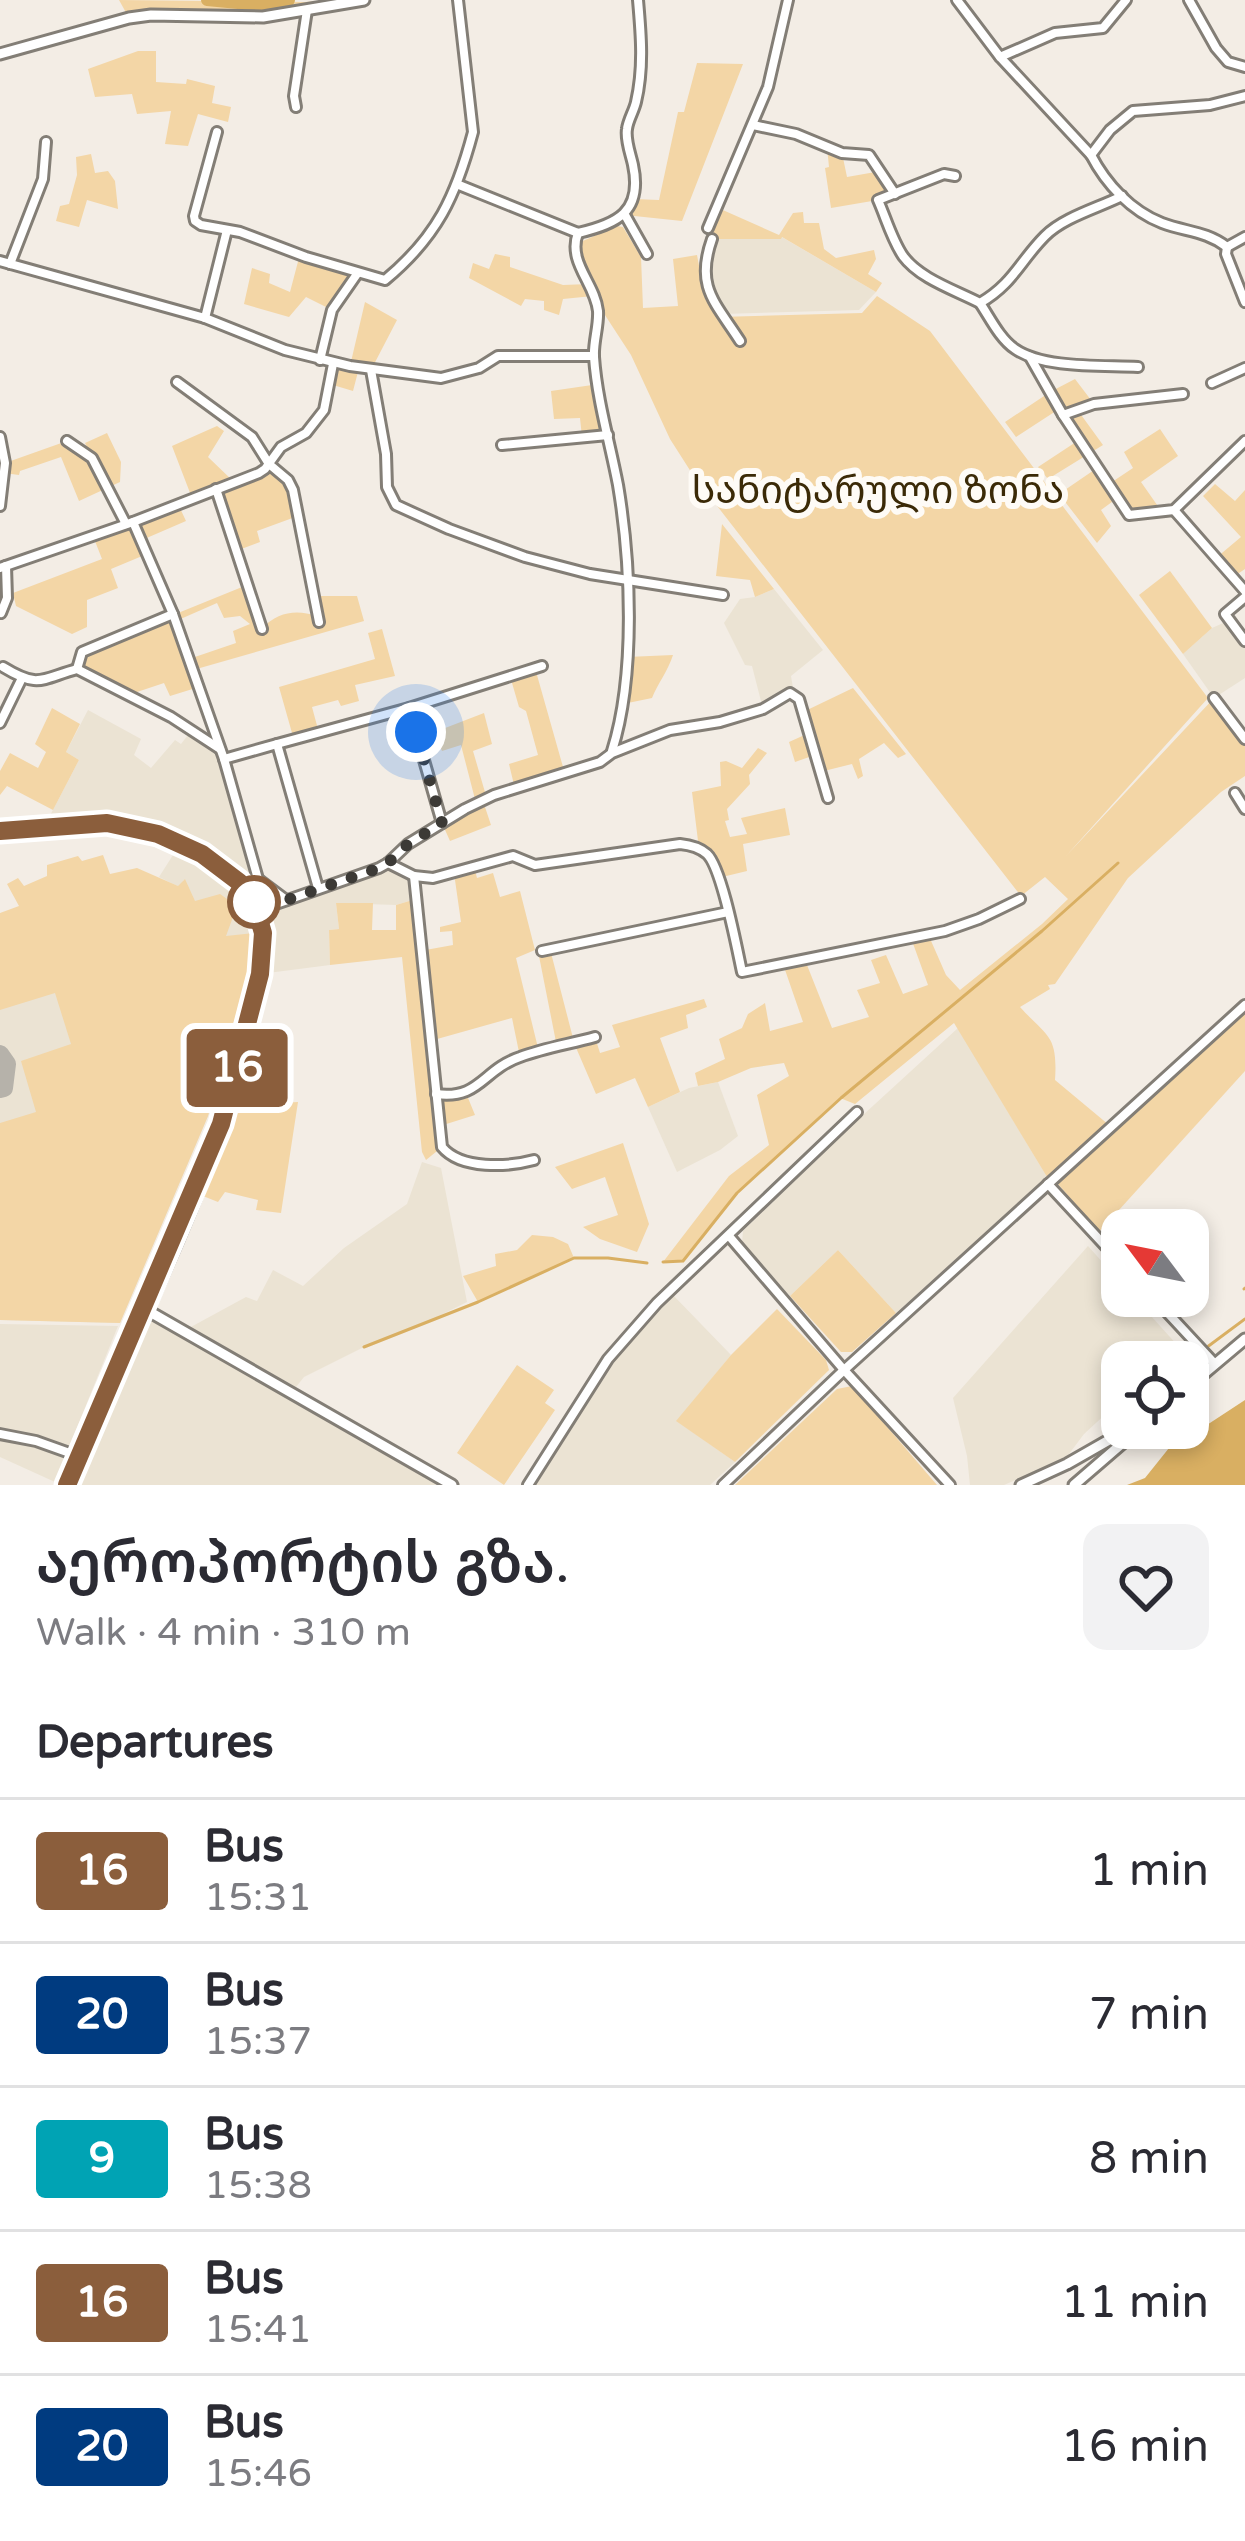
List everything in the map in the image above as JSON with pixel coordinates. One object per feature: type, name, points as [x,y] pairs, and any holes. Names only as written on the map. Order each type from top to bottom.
[{"type":"highway","points":[[0,831],[107,823],[158,834],[202,854],[248,894],[258,910],[264,944],[232,1088],[208,1158],[67,1485]]},
{"type":"street","points":[[0,54],[108,22],[151,15],[263,17],[364,0]]},
{"type":"street","points":[[217,132],[195,221],[385,280],[427,237],[459,184],[473,132],[458,0]]},
{"type":"street","points":[[459,184],[578,233],[625,215],[634,200],[635,176],[626,131],[636,103],[643,51],[638,0]]},
{"type":"street","points":[[708,228],[768,87],[788,0]]},
{"type":"street","points":[[957,0],[1000,58],[1091,155],[1121,196],[1157,221],[1204,232],[1227,247]]},
{"type":"street","points":[[1000,58],[1055,33],[1103,28],[1126,0]]},
{"type":"street","points":[[1190,0],[1216,48],[1228,62],[1245,67]]},
{"type":"street","points":[[296,106],[307,10]]},
{"type":"street","points":[[1091,155],[1110,130],[1133,112],[1210,105],[1245,96]]},
{"type":"street","points":[[753,124],[796,134],[842,153],[869,155],[895,194]]},
{"type":"street","points":[[46,142],[43,179],[5,263],[206,318],[333,364],[441,378],[478,368],[498,356],[594,356]]},
{"type":"street","points":[[955,176],[944,174],[878,200],[904,256],[918,271],[980,304],[1011,347],[1030,357],[1138,367]]},
{"type":"street","points":[[980,304],[1005,287],[1054,228],[1121,196]]},
{"type":"street","points":[[625,215],[647,254]]},
{"type":"street","points":[[206,318],[227,230]]},
{"type":"street","points":[[578,233],[573,245],[576,258],[598,310],[594,356],[618,487],[627,579],[626,682],[612,753]]},
{"type":"street","points":[[1227,247],[1245,237]]},
{"type":"street","points":[[712,239],[703,264],[707,291],[740,341]]},
{"type":"street","points":[[1227,247],[1245,302]]},
{"type":"street","points":[[320,360],[332,310],[357,274]]},
{"type":"street","points":[[1030,357],[1129,515],[1174,510],[1245,441]]},
{"type":"street","points":[[1,614],[7,598],[3,567],[259,473],[281,446],[306,433],[324,410],[333,364]]},
{"type":"street","points":[[1212,383],[1245,368]]},
{"type":"street","points":[[371,370],[387,487],[396,505],[449,529],[590,574],[723,595]]},
{"type":"street","points":[[177,382],[252,437],[293,490],[319,622]]},
{"type":"street","points":[[1064,416],[1094,404],[1183,394]]},
{"type":"street","points":[[502,445],[608,435]]},
{"type":"street","points":[[0,437],[5,464],[0,506]]},
{"type":"street","points":[[67,441],[92,458],[130,523],[172,614],[222,754],[258,879],[286,900]]},
{"type":"street","points":[[216,489],[262,629]]},
{"type":"street","points":[[1174,510],[1245,594],[1225,614],[1245,640]]},
{"type":"street","points":[[77,670],[82,652],[172,614]]},
{"type":"street","points":[[3,667],[22,678],[42,680],[77,670],[172,717],[222,754],[278,744],[409,708],[542,666]]},
{"type":"street","points":[[0,723],[22,678]]},
{"type":"street","points":[[258,910],[388,863],[408,844],[494,795],[600,762],[670,730],[763,709],[790,693],[799,699],[828,798]]},
{"type":"street","points":[[1214,698],[1245,739]]},
{"type":"street","points":[[409,708],[442,823]]},
{"type":"street","points":[[278,744],[318,888]]},
{"type":"street","points":[[1235,794],[1245,809]]},
{"type":"street","points":[[388,863],[414,876],[433,878],[513,856],[536,865],[691,845],[711,859],[742,972],[945,931],[1020,898]]},
{"type":"street","points":[[414,876],[442,1147],[448,1155],[498,1165],[534,1160]]},
{"type":"street","points":[[248,894],[258,879]]},
{"type":"street","points":[[542,951],[728,912]]},
{"type":"street","points":[[723,1485],[1245,1005]]},
{"type":"street","points":[[436,1094],[461,1095],[498,1066],[595,1037]]},
{"type":"street","points":[[528,1485],[608,1359],[657,1303],[857,1112]]},
{"type":"street","points":[[1048,1184],[1101,1241]]},
{"type":"street","points":[[729,1236],[950,1485]]},
{"type":"street","points":[[143,1308],[452,1485]]},
{"type":"street","points":[[1171,1317],[1215,1364]]},
{"type":"street","points":[[1209,1369],[1245,1339]]},
{"type":"street","points":[[0,1434],[79,1456]]},
{"type":"street","points":[[1022,1485],[1101,1445]]},
{"type":"street","points":[[1074,1485],[1116,1449]]},
{"type":"shaded area","points":[[780,236],[876,292],[859,310],[722,314],[707,291],[712,239]]},
{"type":"shaded area","points":[[774,589],[823,650],[791,676],[794,694],[763,709],[752,666],[745,665],[724,623],[740,599]]},
{"type":"shaded area","points":[[1230,620],[1245,641],[1245,678],[1214,698],[1183,654],[1212,628]]},
{"type":"shaded area","points":[[88,710],[141,739],[134,755],[151,768],[175,740],[181,744],[192,730],[220,749],[258,879],[238,906],[254,933],[251,960],[208,1116],[120,1323],[0,1320],[0,960],[194,901],[184,880],[179,887],[159,877],[180,844],[132,826],[44,827],[79,760],[66,752]]},
{"type":"shaded area","points":[[388,863],[414,876],[416,899],[396,905],[336,903],[339,929],[329,930],[330,965],[260,974],[258,911]]},
{"type":"shaded area","points":[[958,1028],[1047,1177],[896,1313],[838,1250],[790,1296],[742,1243],[743,1231]]},
{"type":"shaded area","points":[[718,1082],[738,1136],[677,1172],[648,1107],[689,1088]]},
{"type":"shaded area","points":[[422,1162],[441,1168],[467,1302],[364,1347],[304,1377],[296,1387],[189,1328],[246,1297],[257,1301],[273,1270],[303,1286],[344,1248],[407,1204]]},
{"type":"shaded area","points":[[1088,1246],[1101,1261],[1101,1317],[1152,1317],[1174,1341],[1101,1341],[1101,1418],[1066,1458],[1004,1485],[970,1485],[953,1398]]},
{"type":"shaded area","points":[[671,1293],[731,1355],[677,1421],[735,1462],[710,1485],[532,1485],[601,1375]]},
{"type":"shaded area","points":[[146,1316],[442,1485],[74,1485]]},
{"type":"shaded area","points":[[0,1324],[118,1326],[55,1482],[0,1457]]},
{"type":"shaded area","points":[[1245,1400],[1245,1485],[1127,1485],[1145,1478],[1168,1449],[1209,1449],[1209,1424]]},
{"type":"green space","points":[[119,0],[335,0],[283,15],[129,18]]},
{"type":"green space","points":[[138,51],[156,51],[156,82],[186,84],[187,79],[215,86],[212,103],[231,107],[228,122],[198,114],[188,146],[165,144],[171,111],[137,114],[132,94],[95,97],[88,69]]},
{"type":"green space","points":[[697,63],[743,64],[682,221],[625,215],[634,199],[659,200],[678,112],[684,112]]},
{"type":"green space","points":[[827,147],[842,153],[847,177],[881,171],[895,194],[831,208]]},
{"type":"green space","points":[[91,154],[95,173],[108,171],[115,181],[118,209],[87,200],[79,227],[56,221],[60,206],[69,204],[77,175],[76,157]]},
{"type":"green space","points":[[716,207],[779,235],[793,213],[803,212],[804,223],[819,223],[824,249],[836,258],[874,250],[876,259],[868,274],[882,283],[876,292],[782,237],[712,239]]},
{"type":"green space","name":"სანიტარული ზონა","points":[[623,227],[641,257],[643,308],[678,306],[673,259],[697,255],[704,292],[719,317],[862,313],[877,296],[930,331],[1208,698],[1066,856],[1214,698],[1245,739],[1245,776],[1221,792],[1128,878],[1055,984],[1020,1007],[1052,1045],[1055,1080],[1109,1125],[1047,1177],[954,1023],[855,1104],[840,1098],[737,1193],[683,1261],[663,1262],[729,1176],[769,1145],[757,1095],[789,1076],[784,1063],[751,1068],[698,1086],[695,1073],[725,1059],[719,1039],[742,1028],[748,1014],[765,1003],[770,1031],[803,1022],[783,964],[805,960],[832,1028],[869,1017],[857,990],[880,983],[871,960],[886,955],[903,994],[928,985],[911,938],[928,934],[946,975],[960,990],[1068,899],[1045,877],[1021,896],[693,475],[670,439],[631,355],[601,309],[576,244]]},
{"type":"green space","points":[[300,254],[346,274],[349,280],[332,310],[306,297],[289,317],[244,304],[252,268],[270,274],[269,283],[290,292]]},
{"type":"green space","points":[[495,254],[510,257],[510,267],[563,285],[589,284],[593,296],[563,299],[559,315],[544,310],[544,301],[525,299],[521,306],[469,278],[473,263],[489,269]]},
{"type":"green space","points":[[365,302],[397,320],[371,370],[359,368],[353,391],[333,385],[339,365],[350,366]]},
{"type":"green space","points":[[1075,379],[1094,404],[1079,412],[1103,445],[1048,479],[1038,467],[1079,440],[1059,409],[1016,437],[1005,422]]},
{"type":"green space","points":[[599,384],[608,435],[582,437],[580,418],[554,419],[551,391]]},
{"type":"green space","points":[[217,426],[224,431],[208,457],[234,482],[263,472],[279,473],[298,516],[257,531],[260,542],[236,551],[218,489],[192,498],[172,446]]},
{"type":"green space","points":[[1160,429],[1178,456],[1141,482],[1162,512],[1131,514],[1112,482],[1133,468],[1124,452]]},
{"type":"green space","points":[[107,433],[121,462],[120,482],[79,501],[61,457],[19,475],[4,473],[5,463],[67,441],[91,455],[85,443]]},
{"type":"green space","points":[[1097,468],[1116,499],[1101,510],[1111,526],[1097,543],[1059,494]]},
{"type":"green space","points":[[1215,484],[1235,501],[1245,490],[1245,569],[1233,577],[1216,558],[1241,537],[1203,496]]},
{"type":"green space","points":[[178,504],[186,521],[142,540],[147,554],[111,569],[118,588],[87,600],[87,627],[72,634],[16,606],[13,593],[102,559],[93,536],[130,530],[139,538],[137,524]]},
{"type":"green space","points":[[722,524],[774,589],[755,597],[750,580],[716,576]]},
{"type":"green space","points":[[1170,571],[1212,628],[1183,654],[1139,595]]},
{"type":"green space","points":[[247,585],[262,628],[288,613],[317,616],[314,596],[357,596],[364,621],[193,670],[199,687],[170,696],[164,683],[128,695],[77,669],[82,652]],"holes":[[[217,603],[224,618],[240,616],[250,624],[233,631],[236,643],[189,659],[176,621]]]},
{"type":"green space","points":[[382,629],[395,676],[355,685],[359,701],[341,706],[338,700],[312,707],[319,733],[294,740],[279,687],[375,659],[368,633]]},
{"type":"green space","points":[[673,655],[652,698],[623,704],[627,657]]},
{"type":"green space","points":[[535,668],[565,774],[515,789],[509,764],[538,755],[510,676]]},
{"type":"green space","points":[[853,688],[906,754],[898,758],[884,743],[859,759],[863,776],[858,779],[852,764],[820,772],[815,755],[795,762],[789,742],[809,733],[803,712]]},
{"type":"green space","points":[[52,708],[80,724],[66,752],[79,760],[53,810],[7,786],[0,795],[0,771],[10,753],[38,768],[46,752],[35,744]]},
{"type":"green space","points":[[484,713],[492,744],[473,751],[491,825],[450,841],[442,823],[476,803],[461,745],[442,751],[439,744],[430,747],[427,735]]},
{"type":"green space","points":[[758,748],[767,753],[749,775],[750,784],[727,809],[730,837],[747,834],[741,818],[785,808],[790,835],[743,844],[747,871],[718,878],[711,859],[699,849],[692,792],[721,786],[720,762],[742,768]]},
{"type":"green space","points":[[103,855],[110,874],[137,868],[178,886],[185,879],[195,901],[220,894],[237,906],[226,936],[254,933],[251,960],[208,1116],[120,1323],[0,1320],[0,1123],[36,1112],[21,1061],[71,1044],[55,993],[0,1010],[0,913],[19,906],[7,884],[18,878],[24,886],[47,876],[47,865]]},
{"type":"green space","points":[[474,866],[477,878],[493,873],[500,897],[520,891],[535,950],[516,958],[539,1052],[520,1057],[512,1018],[430,1041],[436,1094],[466,1093],[475,1115],[440,1126],[442,1147],[426,1160],[402,957],[330,965],[329,930],[339,929],[336,903],[373,903],[372,930],[396,930],[396,905],[416,899],[420,951],[453,945],[452,931],[440,932],[440,927],[461,922],[454,873]]},
{"type":"green space","points":[[550,949],[574,1042],[595,1037],[600,1053],[620,1047],[612,1025],[704,999],[707,1007],[686,1015],[688,1028],[660,1038],[680,1092],[648,1107],[635,1078],[596,1094],[574,1043],[557,1047],[538,951]]},
{"type":"green space","points":[[1245,1011],[1245,1071],[1120,1209],[1101,1209],[1099,1232],[1058,1184]]},
{"type":"green space","points":[[242,1087],[250,1088],[251,1105],[298,1102],[281,1213],[256,1210],[258,1200],[225,1192],[218,1202],[203,1196]]},
{"type":"green space","points":[[623,1143],[649,1224],[637,1252],[600,1239],[583,1227],[618,1215],[605,1177],[572,1189],[555,1167]]},
{"type":"green space","points":[[532,1235],[568,1244],[574,1258],[478,1302],[463,1276],[496,1266],[495,1254],[517,1250]]},
{"type":"green space","points":[[838,1250],[896,1313],[852,1352],[841,1352],[790,1296]]},
{"type":"green space","points":[[777,1309],[826,1360],[829,1370],[735,1462],[676,1421]]},
{"type":"green space","points":[[517,1365],[554,1390],[545,1403],[555,1410],[504,1485],[457,1453]]},
{"type":"green space","points":[[852,1386],[937,1485],[735,1485],[837,1389]]},
{"type":"waterway","points":[[207,0],[260,5],[289,0]]},
{"type":"waterway","points":[[663,1262],[683,1261],[737,1193],[841,1098],[1118,863]]},
{"type":"waterway","points":[[364,1347],[574,1258],[647,1263]]},
{"type":"waterway","points":[[1209,1346],[1245,1319]]},
{"type":"taxiway","points":[[0,1054],[7,1064],[0,1089]]},
{"type":"bus line","name":"16","points":[[0,831],[107,823],[158,834],[202,854],[239,882],[258,910],[263,933],[260,974],[221,1124],[67,1485]]},
{"type":"route","points":[[254,902],[258,910],[379,868],[442,823],[416,732]]}]
